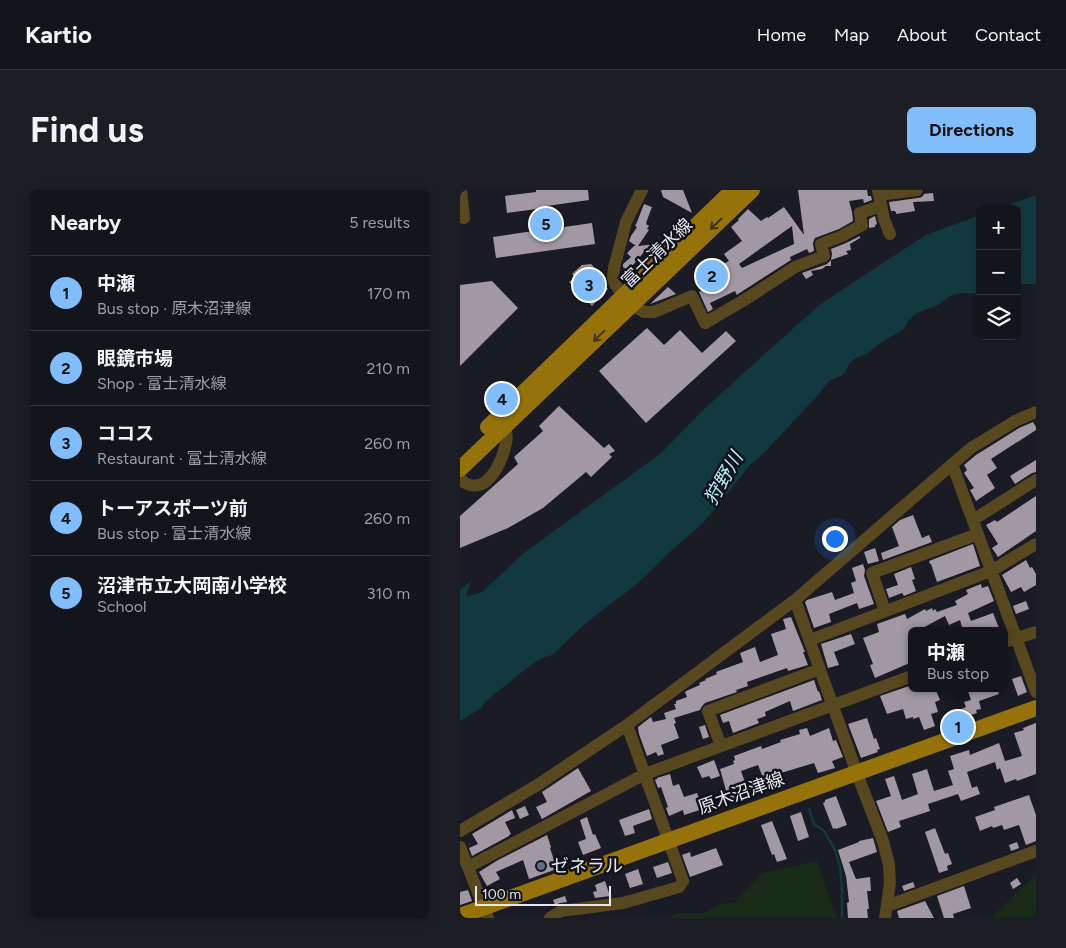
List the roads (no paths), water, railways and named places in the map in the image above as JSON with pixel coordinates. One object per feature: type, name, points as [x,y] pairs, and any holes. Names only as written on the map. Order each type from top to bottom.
[{"type":"main road","name":"富士清水線","points":[[461,477],[505,427],[733,190]]},
{"type":"main road","name":"富士清水線","points":[[460,455],[628,300],[752,190]]},
{"type":"main road","name":"原木沼津線","points":[[460,916],[484,914],[1036,708]]},
{"type":"main road","name":"原木沼津線","points":[[858,776],[1036,715]]},
{"type":"street","points":[[461,190],[464,218]]},
{"type":"street","points":[[642,190],[626,222],[614,268],[613,277],[616,287],[628,300],[644,312],[654,312],[692,296],[705,323],[795,267],[824,256],[822,244],[862,225],[860,213],[879,197],[917,190]]},
{"type":"street","points":[[879,197],[890,234]]},
{"type":"street","points":[[460,830],[539,784],[627,725],[795,600],[971,448],[1015,421],[1036,412]]},
{"type":"street","points":[[461,477],[472,486],[491,477],[499,465],[507,440],[505,427]]},
{"type":"street","points":[[952,464],[991,572],[1006,627]]},
{"type":"street","points":[[972,520],[1036,480]]},
{"type":"street","points":[[886,611],[872,573],[978,534]]},
{"type":"street","points":[[810,640],[991,572],[1036,544]]},
{"type":"street","points":[[795,600],[883,841],[889,865],[890,883],[886,912],[1036,851]]},
{"type":"street","points":[[1036,632],[1010,640],[1036,692]]},
{"type":"street","points":[[720,746],[708,710],[820,669]]},
{"type":"street","points":[[468,867],[645,774],[908,677]]},
{"type":"street","points":[[550,918],[561,911],[622,903],[678,887],[683,881],[627,725]]},
{"type":"street","points":[[460,847],[484,914]]},
{"type":"water","points":[[1036,195],[1036,284],[1021,284],[1021,205],[1008,205]]},
{"type":"water","name":"狩野川","points":[[976,216],[976,294],[962,293],[950,296],[938,305],[917,313],[909,320],[904,329],[868,353],[854,359],[849,364],[845,373],[829,381],[765,452],[750,465],[709,516],[637,584],[587,622],[552,655],[532,664],[486,701],[481,708],[460,721],[460,590],[472,580],[465,597],[482,592],[525,552],[660,454],[704,409],[818,306],[926,235]]},
{"type":"waterway","points":[[809,809],[814,824],[824,831],[835,850],[840,867],[842,918]]},
{"type":"place","name":"沼津市立大岡南小学校","points":[[546,224]]},
{"type":"place","name":"眼鏡市場","points":[[712,276]]},
{"type":"place","name":"ココス","points":[[589,285]]},
{"type":"place","name":"トーアスポーツ前","points":[[502,399]]},
{"type":"place","name":"中瀬","points":[[958,727]]},
{"type":"place","name":"ゼネラル","points":[[541,866]]}]
